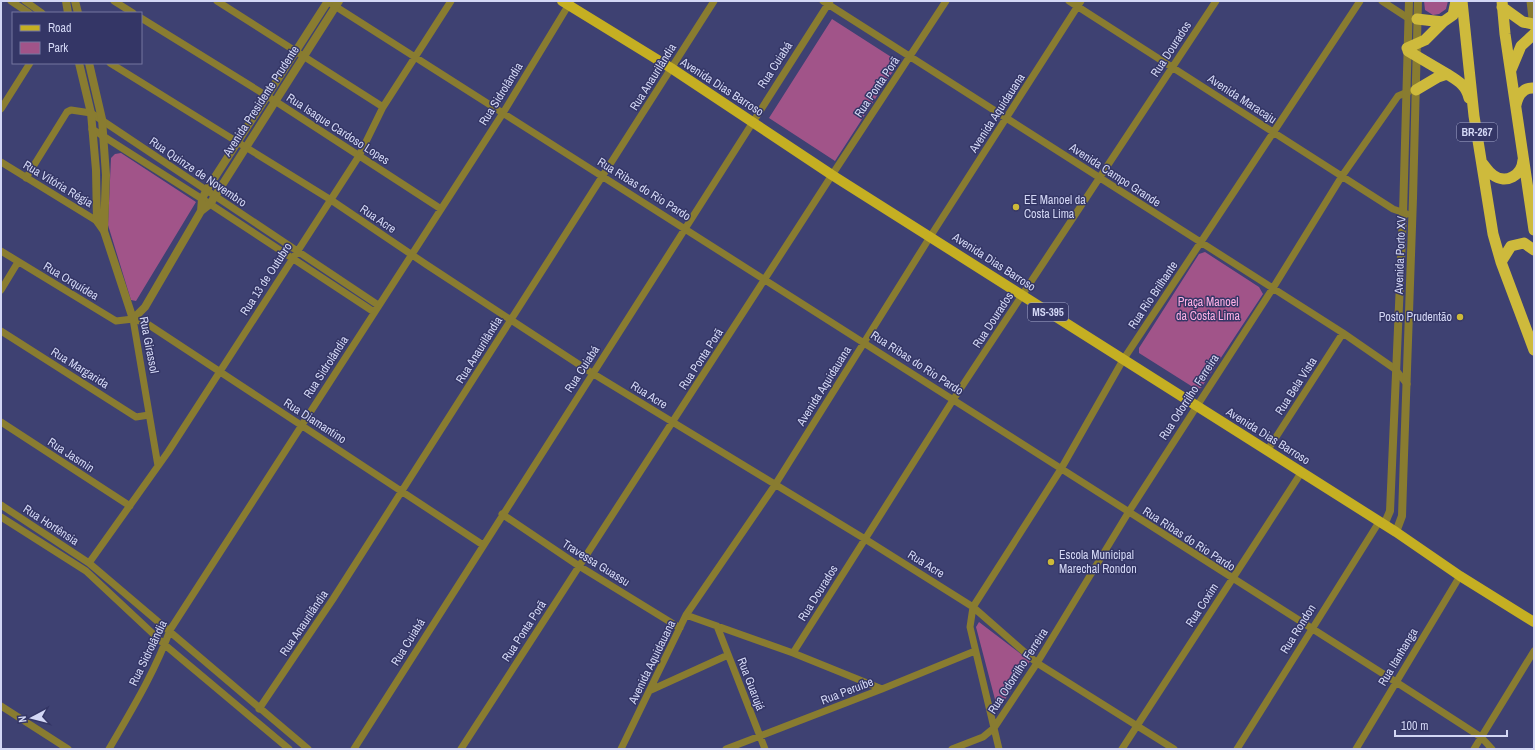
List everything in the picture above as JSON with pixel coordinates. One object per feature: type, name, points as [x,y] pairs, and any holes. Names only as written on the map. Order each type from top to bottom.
[{"type":"highway","points":[[1456,1],[1453,15],[1412,50],[1463,84],[1468,90],[1474,116]]},
{"type":"highway","name":"BR-267","points":[[1462,1],[1474,116],[1487,204],[1501,262],[1534,350]]},
{"type":"highway","points":[[1502,4],[1523,22],[1534,29],[1521,46],[1510,70]]},
{"type":"highway","points":[[1502,4],[1510,70],[1534,230]]},
{"type":"highway","points":[[1412,18],[1443,22]]},
{"type":"highway","points":[[1411,91],[1447,74]]},
{"type":"highway","points":[[1516,108],[1517,98],[1522,91],[1529,88],[1534,88]]},
{"type":"highway","points":[[1482,162],[1493,176],[1505,179],[1517,174],[1521,169],[1523,158]]},
{"type":"highway","points":[[1501,262],[1510,246],[1524,243],[1534,250]]},
{"type":"main road","name":"Avenida Dias Barroso","points":[[567,2],[671,68],[832,175],[1381,524],[1396,532],[1460,576],[1534,622]]},
{"type":"street","points":[[11,1],[28,12]]},
{"type":"street","points":[[25,1],[41,12]]},
{"type":"street","points":[[66,1],[68,12]]},
{"type":"street","points":[[75,1],[78,12]]},
{"type":"street","points":[[114,1],[131,12]]},
{"type":"street","points":[[217,1],[383,106]]},
{"type":"street","name":"Avenida Presidente Prudente","points":[[201,211],[202,198],[206,191],[328,1]]},
{"type":"street","name":"Rua Ribas do Rio Pardo","points":[[328,1],[338,4],[416,58],[766,279],[1128,513],[1396,682],[1481,737],[1492,749]]},
{"type":"street","name":"Rua 13 de Outubro","points":[[89,563],[158,466],[293,259],[359,156],[383,106],[416,58],[451,1]]},
{"type":"street","name":"Rua Anaurilândia","points":[[260,709],[333,599],[714,1]]},
{"type":"street","name":"Rua Ponta Porã","points":[[461,749],[946,1]]},
{"type":"street","name":"Avenida Maracaju","points":[[1069,1],[1080,4],[1173,68],[1393,209],[1404,214]]},
{"type":"street","name":"Rua Dourados","points":[[793,653],[953,400],[1216,1]]},
{"type":"street","name":"Rua Rio Brilhante","points":[[973,607],[1061,469],[1123,360],[1360,1]]},
{"type":"street","points":[[1382,1],[1412,18]]},
{"type":"street","name":"Avenida Porto XV","points":[[1381,524],[1390,511],[1395,369],[1411,91],[1412,18],[1409,1]]},
{"type":"street","name":"Avenida Porto XV","points":[[1412,18],[1418,1]]},
{"type":"street","points":[[1530,1],[1534,37]]},
{"type":"street","name":"Rua Sidrolândia","points":[[109,749],[139,697],[170,630],[503,112],[567,2]]},
{"type":"street","name":"Avenida Campo Grande","points":[[827,2],[910,57],[1343,333],[1395,369],[1407,384]]},
{"type":"street","name":"Rua Cuiabá","points":[[354,749],[827,2]]},
{"type":"street","name":"Avenida Presidente Prudente","points":[[133,319],[146,307],[201,211],[212,200],[338,4]]},
{"type":"street","name":"Avenida Aquidauana","points":[[621,749],[686,616],[775,485],[930,237],[1080,4]]},
{"type":"street","name":"Rua Isaque Cardoso Lopes","points":[[142,19],[275,101],[441,209]]},
{"type":"street","points":[[1,109],[29,64]]},
{"type":"street","name":"Rua Girassol","points":[[80,64],[92,113],[92,129],[101,221],[133,319],[158,466]]},
{"type":"street","points":[[88,64],[102,119],[102,136],[106,175],[101,221]]},
{"type":"street","name":"Rua Acre","points":[[112,64],[331,200],[411,255],[592,373],[866,539],[973,607],[1037,663],[1174,749]]},
{"type":"street","name":"Avenida Porto XV","points":[[1396,532],[1402,516],[1413,214],[1411,91]]},
{"type":"street","name":"Rua Odorrilho Ferreira","points":[[994,728],[1037,663],[1128,513],[1273,288],[1342,176],[1398,96],[1411,91]]},
{"type":"street","name":"Rua Quinze de Novembro","points":[[26,178],[67,112],[72,110],[92,113],[206,191],[212,200],[293,259],[374,312]]},
{"type":"street","name":"Rua Quinze de Novembro","points":[[92,129],[202,198],[212,200],[297,251],[378,305]]},
{"type":"street","name":"Rua Vitória Régia","points":[[1,162],[101,221]]},
{"type":"street","points":[[1404,214],[1413,214]]},
{"type":"street","name":"Rua Orquídea","points":[[1,251],[116,320],[133,319]]},
{"type":"street","points":[[1,290],[18,262]]},
{"type":"street","points":[[1399,300],[1410,301]]},
{"type":"street","name":"Rua Diamantino","points":[[133,319],[146,324],[483,544]]},
{"type":"street","name":"Rua Margarida","points":[[1,331],[136,417],[149,415]]},
{"type":"street","name":"Rua Bela Vista","points":[[1267,451],[1343,333]]},
{"type":"street","name":"Rua Jasmin","points":[[1,422],[130,506]]},
{"type":"street","points":[[1392,455],[1404,455]]},
{"type":"street","name":"Rua Coxim","points":[[1122,749],[1301,473]]},
{"type":"street","name":"Rua Hortênsia","points":[[1,505],[89,563],[170,630],[308,749]]},
{"type":"street","name":"Travessa Guassu","points":[[502,514],[579,566],[680,628]]},
{"type":"street","points":[[1,517],[86,571],[164,645],[289,749]]},
{"type":"street","name":"Rua Rondon","points":[[1237,749],[1311,629],[1381,524]]},
{"type":"street","name":"Rua Itanhanga","points":[[1356,749],[1460,576]]},
{"type":"street","points":[[973,607],[970,627],[999,749]]},
{"type":"street","points":[[686,616],[793,653],[882,689]]},
{"type":"street","name":"Rua Guarujá","points":[[717,626],[765,749]]},
{"type":"street","name":"Rua Peruíbe","points":[[726,749],[976,651]]},
{"type":"street","points":[[1474,749],[1534,651]]},
{"type":"street","points":[[651,690],[728,655]]},
{"type":"street","points":[[1,706],[68,749]]},
{"type":"street","points":[[952,749],[983,737],[994,728]]},
{"type":"green space","points":[[1424,1],[1448,1],[1446,9],[1439,14],[1433,15],[1425,10]]},
{"type":"green space","points":[[832,19],[899,62],[835,161],[769,118]]},
{"type":"green space","points":[[121,153],[196,202],[136,301],[131,300],[108,225],[111,158],[115,154]]},
{"type":"green space","name":"Praça Manoel da Costa Lima","points":[[1205,252],[1259,287],[1263,294],[1201,388],[1196,389],[1139,353],[1139,348],[1199,254]]},
{"type":"green space","points":[[979,622],[1030,661],[1000,707],[997,707],[976,627]]},
{"type":"place","name":"EE Manoel da Costa Lima","points":[[1016,207]]},
{"type":"place","name":"Posto Prudentão","points":[[1460,317]]},
{"type":"place","name":"Escola Municipal Marechal Rondon","points":[[1051,562]]}]
